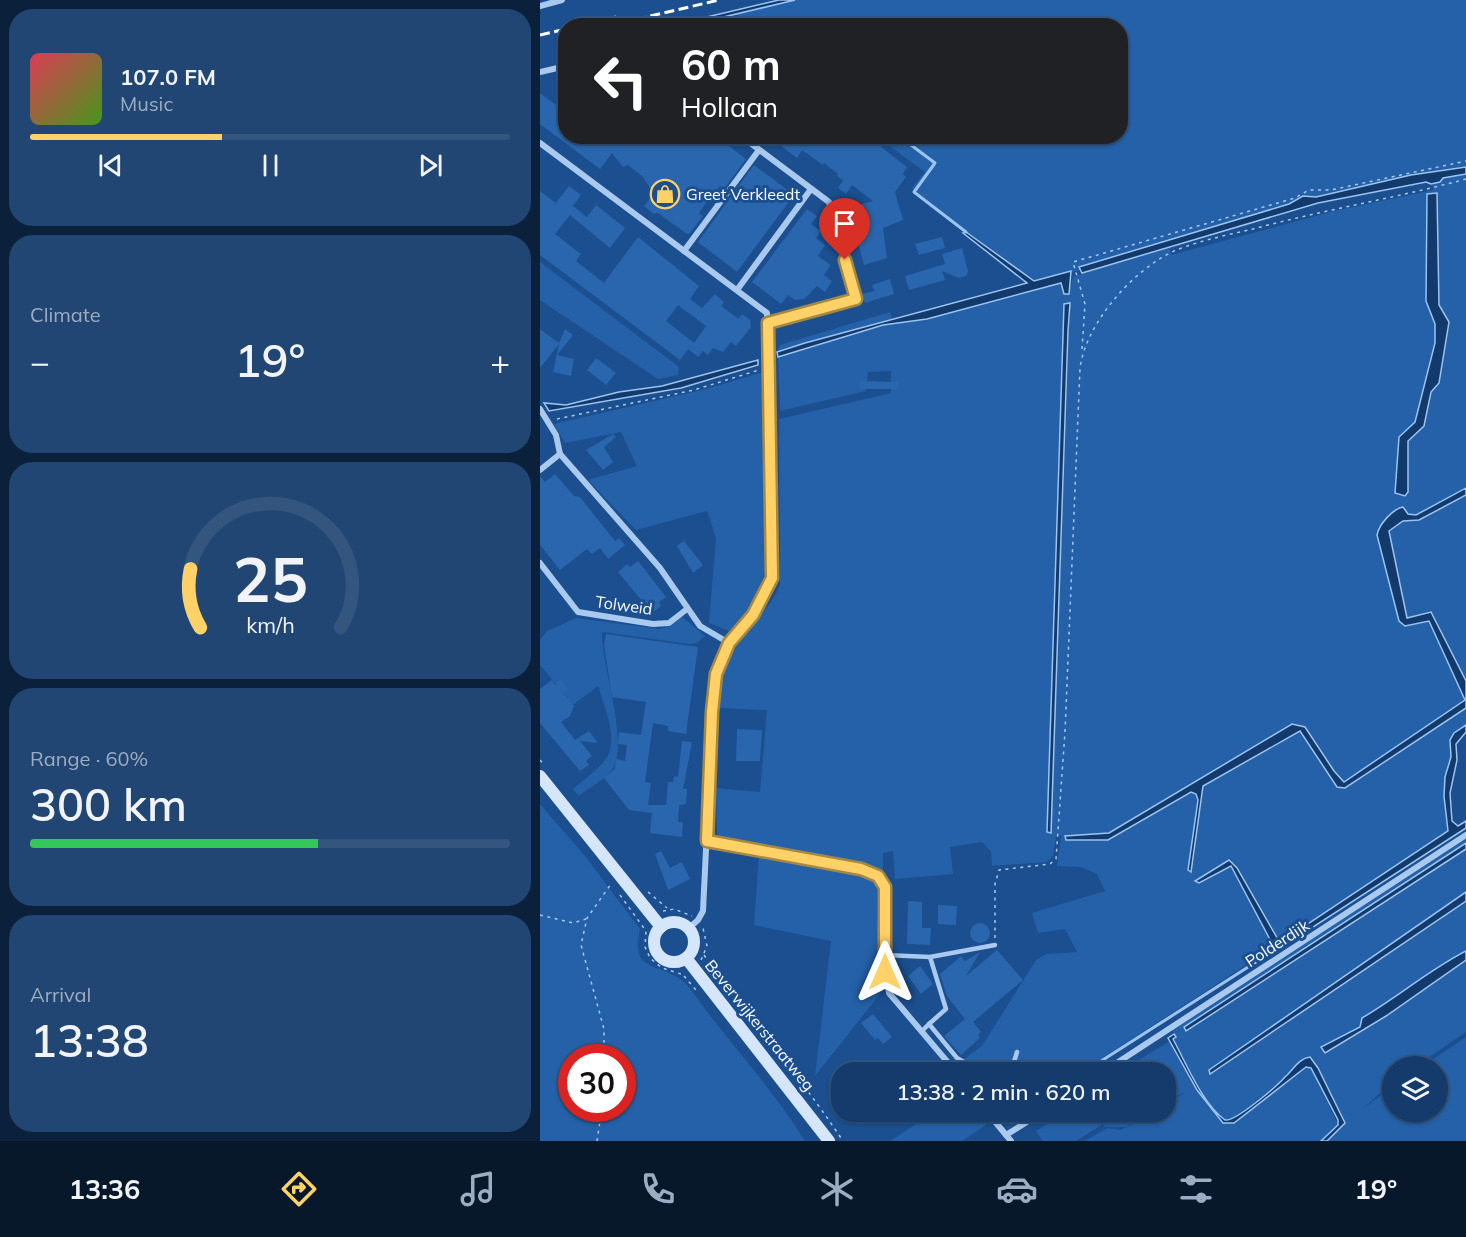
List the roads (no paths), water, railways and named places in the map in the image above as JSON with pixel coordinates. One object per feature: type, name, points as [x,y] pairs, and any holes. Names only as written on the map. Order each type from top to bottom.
[{"type":"main road","points":[[540,776],[661,927]]},
{"type":"main road","points":[[676,922],[693,924],[694,942],[686,958],[675,962],[658,954],[654,943],[661,927],[676,922]]},
{"type":"main road","name":"Beverwijkerstraatweg","points":[[686,958],[829,1141]]},
{"type":"street","points":[[540,6],[562,0]]},
{"type":"street","points":[[540,72],[558,68]]},
{"type":"street","points":[[540,143],[767,313],[772,578],[753,615],[729,643],[719,663],[714,685],[703,911],[693,924]]},
{"type":"street","points":[[751,144],[829,202],[856,299],[768,323]]},
{"type":"street","points":[[684,251],[759,150]]},
{"type":"street","points":[[736,290],[811,189]]},
{"type":"street","points":[[540,409],[556,435],[560,454],[660,568],[700,626],[729,643]]},
{"type":"street","points":[[540,470],[560,454]]},
{"type":"street","name":"Tolweid","points":[[540,563],[578,612],[653,624],[669,623],[687,609]]},
{"type":"street","name":"Polderdijk","points":[[1118,1062],[1466,835]]},
{"type":"street","points":[[707,841],[861,869],[878,876],[885,887],[885,955],[889,993],[948,1062]]},
{"type":"street","points":[[995,1122],[1009,1138],[1030,1122]]},
{"type":"lane","points":[[885,955],[930,957],[995,945]]},
{"type":"lane","points":[[922,1031],[946,1009],[930,957]]},
{"type":"lane","points":[[929,1024],[957,1058],[964,1062]]},
{"type":"lane","points":[[1014,1062],[1017,1052]]},
{"type":"waterway","points":[[910,144],[935,163],[914,192],[966,232]]},
{"type":"waterway","points":[[1100,1062],[1281,946]]},
{"type":"railway","points":[[642,18],[719,0]]},
{"type":"railway","points":[[612,18],[616,17]]},
{"type":"railway","points":[[540,35],[558,31]]},
{"type":"place","name":"Greet Verkleedt","points":[[665,194]]}]
